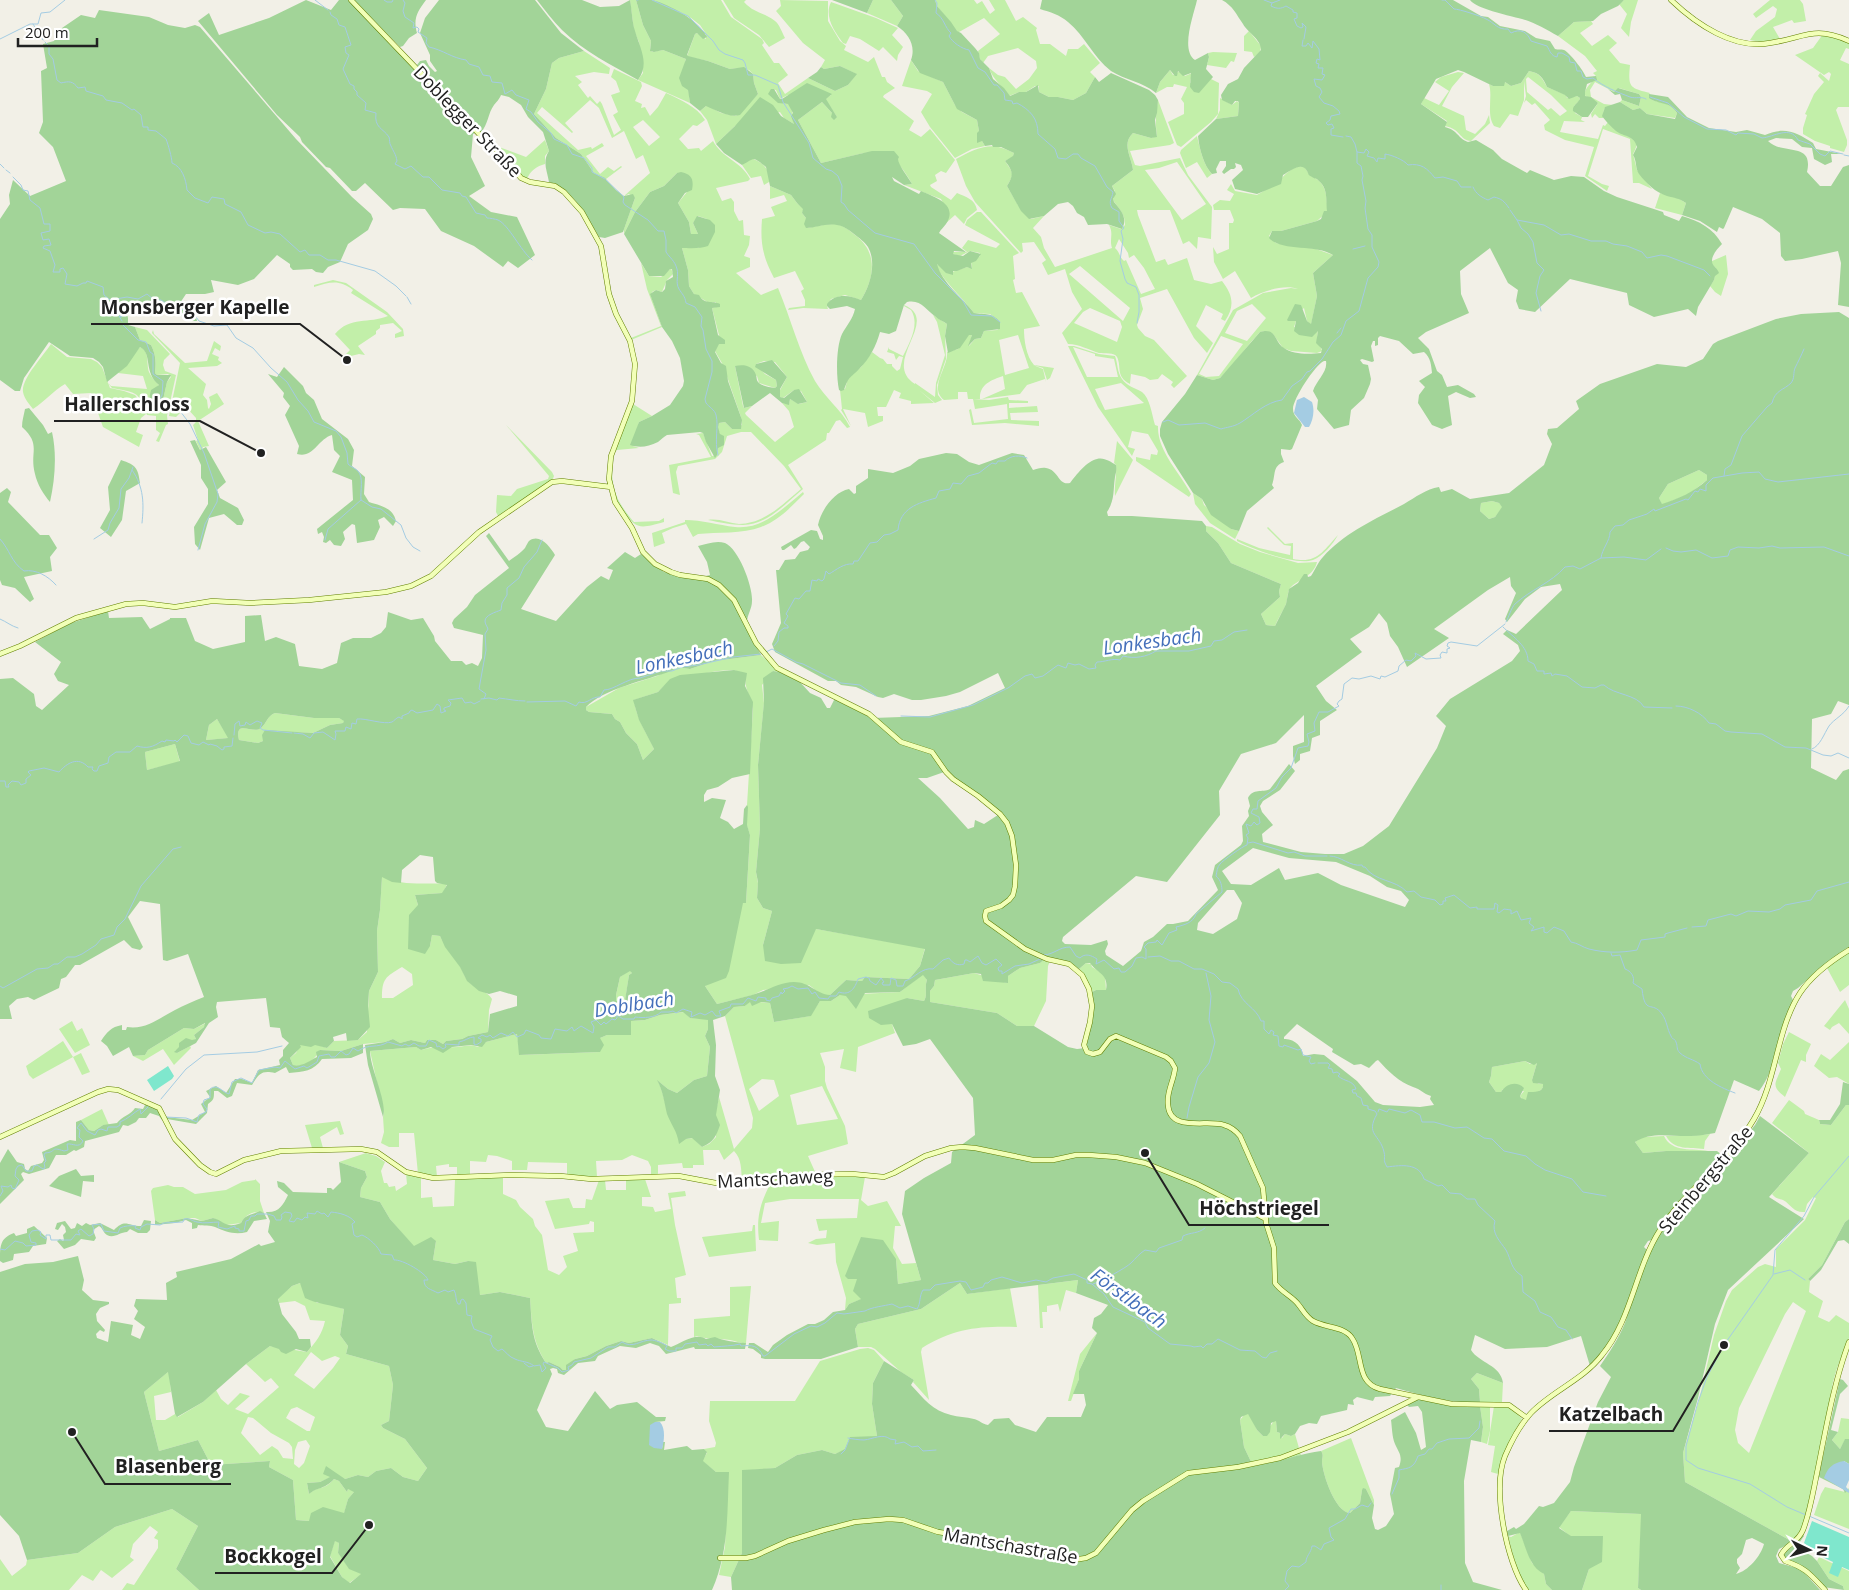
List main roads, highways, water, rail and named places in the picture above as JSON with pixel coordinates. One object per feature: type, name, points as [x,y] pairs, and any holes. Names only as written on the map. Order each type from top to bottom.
[{"type":"water","points":[[1304,397],[1312,402],[1313,405],[1312,421],[1309,427],[1305,427],[1294,413],[1297,400]]},
{"type":"water","points":[[660,1422],[663,1428],[664,1439],[662,1449],[649,1445],[650,1425]]},
{"type":"water","points":[[1844,1461],[1849,1464],[1849,1480],[1846,1487],[1849,1493],[1824,1478],[1831,1466]]},
{"type":"waterway","points":[[0,39],[30,24],[38,24],[41,13],[50,12],[65,0]]},
{"type":"waterway","points":[[315,0],[328,10]]},
{"type":"waterway","points":[[384,0],[387,2],[392,2],[393,0]]},
{"type":"waterway","points":[[403,0],[405,3],[403,11],[405,17],[414,23],[413,28],[417,27],[419,29],[418,32],[427,38],[426,43],[429,47],[466,60],[469,64],[479,67],[483,75],[490,76],[492,82],[502,83],[505,94],[512,90],[516,95],[529,100],[526,109],[551,133],[554,139],[567,145],[572,154],[584,158],[592,168],[592,172],[605,179]]},
{"type":"waterway","points":[[652,0],[688,16],[713,41],[719,50],[743,60],[748,75],[755,75],[778,85],[783,102],[809,143],[813,158],[838,176],[842,186],[841,202],[848,210],[875,233],[914,244],[935,273],[963,301],[971,315],[992,316],[1000,322]]},
{"type":"waterway","points":[[935,0],[937,3],[936,13],[951,33],[950,38],[960,47],[969,50],[978,68],[985,72],[994,85],[997,85],[1004,93],[1005,100],[1012,101],[1013,104],[1017,103],[1029,112],[1037,123],[1038,134],[1055,149],[1058,158],[1066,159],[1073,154],[1078,154],[1081,158],[1095,166],[1107,187],[1113,192],[1110,202],[1111,206],[1119,212],[1119,221],[1124,228],[1121,231],[1123,239],[1120,261],[1127,283],[1136,287],[1139,295],[1137,323]]},
{"type":"waterway","points":[[1264,0],[1272,3],[1280,0]]},
{"type":"waterway","points":[[1442,0],[1445,0],[1454,9],[1483,18],[1499,27],[1508,29],[1511,33],[1523,32],[1528,35],[1531,41],[1547,46],[1553,56],[1557,57],[1558,53],[1562,53],[1569,57],[1570,62],[1575,63],[1577,71],[1581,71],[1583,77],[1587,79],[1593,78],[1606,87],[1630,97],[1646,99]]},
{"type":"waterway","points":[[1272,3],[1271,6],[1273,7],[1282,8],[1286,6],[1297,13],[1297,18],[1294,19],[1297,26],[1303,27],[1302,23],[1306,27],[1304,39]]},
{"type":"waterway","points":[[330,12],[337,19],[339,25],[345,27],[351,45],[345,47],[346,53],[349,55],[343,69],[350,84],[354,86],[357,95],[366,103],[365,110],[376,113],[376,122],[389,137],[397,159],[395,164],[405,169],[411,166],[423,177],[429,177],[442,190],[460,193],[466,197],[476,213],[502,223],[532,260]]},
{"type":"waterway","points":[[33,24],[43,40]]},
{"type":"waterway","points":[[1303,40],[1302,46],[1306,46],[1308,43],[1312,48],[1313,41],[1319,49],[1320,60],[1317,59],[1316,63],[1319,64],[1318,68],[1323,68],[1322,74],[1325,75],[1322,80],[1314,79],[1316,86],[1322,92],[1319,97],[1324,103],[1333,106],[1340,114],[1331,116],[1330,120],[1326,123],[1328,125],[1332,124],[1334,128],[1331,129],[1331,135],[1343,137]]},
{"type":"waterway","points":[[45,42],[49,46],[49,54],[53,59],[57,80],[61,83],[73,83],[78,88],[85,87],[86,91],[103,96],[106,100],[122,103],[132,110],[134,109],[141,115],[143,127],[156,131],[166,139],[172,163],[181,170],[187,190],[195,198],[208,203],[212,197],[224,199],[225,204],[241,212],[248,225],[265,233],[280,234],[300,252],[305,250],[309,255],[320,255],[328,260],[336,260],[375,271],[396,286],[406,296]]},
{"type":"waterway","points":[[1650,97],[1668,103],[1684,117],[1707,129],[1726,130],[1736,135],[1738,133],[1754,134],[1762,138],[1782,133],[1791,133],[1798,140],[1810,144],[1820,154],[1825,156],[1830,151],[1843,154]]},
{"type":"waterway","points":[[1346,136],[1351,137],[1357,152],[1364,153],[1366,149],[1369,152],[1367,156],[1374,158],[1377,162],[1378,158],[1385,159],[1385,154],[1408,165],[1423,167],[1435,178],[1443,177],[1457,181],[1461,187],[1471,187]]},
{"type":"waterway","points":[[1163,422],[1168,420],[1179,425],[1205,423],[1221,429],[1237,424],[1265,406],[1282,400],[1292,386],[1322,359],[1333,342],[1341,335],[1346,321],[1359,311],[1368,278],[1378,267],[1379,262],[1372,247],[1372,235],[1368,229],[1363,176],[1361,166],[1357,163],[1357,152]]},
{"type":"waterway","points":[[1844,155],[1849,156]]},
{"type":"waterway","points":[[0,164],[4,168]]},
{"type":"waterway","points":[[6,170],[10,173]]},
{"type":"waterway","points":[[13,177],[23,190],[28,191],[30,200],[40,208],[44,224],[50,224],[50,231],[41,233],[43,240],[49,239],[51,245],[44,246],[43,248],[50,251],[55,265],[53,272],[60,272],[60,269],[63,268],[67,274],[65,284],[77,286],[87,281],[103,287],[104,295],[110,300],[127,297],[138,299],[147,294],[154,300],[161,300],[170,306],[182,309],[188,315],[196,317],[199,321],[214,326],[227,325],[236,338],[253,348],[287,382],[314,422],[336,431],[341,437],[347,453],[348,464],[360,474],[361,500],[372,507],[381,509],[401,525],[406,538],[413,547],[420,551]]},
{"type":"waterway","points":[[606,180],[624,197],[623,202],[625,205],[648,220],[658,231],[664,231],[666,252],[677,269],[678,286],[686,303],[695,307],[702,317],[701,326],[706,349],[712,361],[712,372],[705,399],[716,415],[718,455]]},
{"type":"waterway","points":[[1473,187],[1483,198],[1488,200],[1494,197],[1504,202],[1509,208]]},
{"type":"waterway","points":[[1510,210],[1517,220],[1544,225],[1561,235],[1569,234],[1591,241],[1606,241],[1627,246],[1642,252],[1647,258],[1661,255],[1667,256],[1704,270],[1710,276]]},
{"type":"waterway","points":[[1517,220],[1533,242],[1537,263],[1544,270],[1540,276],[1536,293],[1541,311]]},
{"type":"waterway","points":[[1353,249],[1365,246]]},
{"type":"waterway","points":[[407,297],[411,304]]},
{"type":"waterway","points":[[116,299],[120,305],[119,312],[122,317],[119,316],[122,321]]},
{"type":"waterway","points":[[123,325],[138,340],[146,342],[150,352],[153,354],[153,374],[163,381],[162,395],[154,411]]},
{"type":"waterway","points":[[1337,333],[1341,328]]},
{"type":"waterway","points":[[1724,476],[1725,469],[1731,465],[1742,436],[1772,403],[1777,393],[1791,383],[1795,368],[1804,349]]},
{"type":"waterway","points":[[172,408],[180,411],[190,424],[204,453],[218,494],[217,502],[205,524],[198,550]]},
{"type":"waterway","points":[[774,646],[778,641],[779,632],[784,628],[788,628],[784,623],[788,616],[786,614],[795,598],[799,599],[806,591],[810,591],[812,580],[817,581],[818,579],[822,581],[826,571],[829,574],[843,566],[853,564],[854,561],[858,561],[870,543],[877,542],[884,535],[898,530],[902,516],[906,512],[923,502],[936,498],[939,491],[950,489],[953,483],[961,484],[968,476],[979,473],[992,463],[996,464],[998,461],[1005,461],[1016,456],[1027,458]]},
{"type":"waterway","points":[[94,539],[108,530],[119,508],[121,489],[129,478],[133,467]]},
{"type":"waterway","points":[[132,470],[141,489],[142,523]]},
{"type":"waterway","name":"Doblbach","points":[[1506,622],[1515,604],[1553,578],[1565,567],[1573,566],[1580,569],[1601,558],[1610,532],[1615,526],[1623,525],[1629,520],[1647,514],[1654,509],[1655,511],[1686,499],[1688,500],[1695,491],[1698,492],[1700,489],[1706,491],[1706,485],[1713,478],[1759,472],[1765,479],[1778,482],[1849,474]]},
{"type":"waterway","points":[[325,540],[328,529],[361,500]]},
{"type":"waterway","points":[[0,539],[13,560],[24,571],[42,574],[56,585]]},
{"type":"waterway","points":[[484,699],[486,694],[479,689],[486,650],[485,634],[488,629],[485,619],[501,610],[502,603],[507,595],[507,588],[519,578],[524,567],[537,552],[542,540]]},
{"type":"waterway","points":[[1666,548],[1681,552],[1696,550],[1712,558],[1728,556],[1730,550],[1738,547],[1759,548],[1772,546],[1780,548],[1824,547],[1849,556]]},
{"type":"waterway","points":[[1601,558],[1624,557],[1646,560],[1661,549]]},
{"type":"waterway","points":[[0,619],[18,628]]},
{"type":"waterway","name":"Doblbach","points":[[1044,955],[1070,947],[1076,956],[1080,958],[1084,955],[1090,956],[1097,959],[1096,964],[1104,960],[1114,969],[1119,968],[1121,972],[1125,972],[1132,966],[1136,958],[1142,957],[1146,959],[1146,949],[1144,947],[1148,943],[1156,942],[1157,940],[1162,945],[1169,933],[1177,930],[1176,927],[1190,922],[1196,914],[1222,892],[1221,883],[1216,876],[1219,865],[1247,845],[1248,838],[1246,835],[1249,833],[1246,824],[1251,826],[1254,822],[1257,825],[1260,823],[1259,817],[1251,813],[1253,809],[1257,809],[1258,801],[1276,788],[1282,777],[1291,768],[1298,748],[1308,746],[1307,734],[1315,731],[1314,723],[1319,712],[1328,712],[1339,706],[1337,704],[1342,699],[1344,684],[1352,678],[1359,679],[1371,676],[1380,679],[1381,676],[1385,677],[1398,671],[1399,666],[1406,660],[1411,661],[1416,656],[1415,653],[1426,659],[1441,658],[1440,655],[1442,652],[1447,653],[1447,649],[1450,648],[1447,646],[1448,643],[1451,642],[1477,646],[1505,624]]},
{"type":"waterway","points":[[1503,627],[1523,646],[1528,661],[1534,664],[1537,671],[1544,671],[1544,674],[1551,673],[1552,676],[1555,674],[1567,676],[1582,687],[1595,688],[1604,685],[1613,691],[1636,699],[1644,707],[1672,708]]},
{"type":"waterway","name":"Lonkesbach","points":[[901,716],[930,717],[973,705],[1008,688],[1025,676],[1032,674],[1035,678],[1043,676],[1058,665],[1066,668],[1068,663],[1079,664],[1089,669],[1096,668],[1097,662],[1114,659],[1120,660],[1123,656],[1140,657],[1156,651],[1189,651],[1211,646],[1214,641],[1222,640],[1234,632],[1247,630]]},
{"type":"waterway","name":"Lonkesbach","points":[[766,652],[772,649],[841,683],[860,685],[876,696]]},
{"type":"waterway","name":"Lonkesbach","points":[[527,702],[565,701],[576,706],[579,702],[582,703],[600,697],[604,690],[661,671],[672,671],[682,667],[733,657],[761,654]]},
{"type":"waterway","name":"Lonkesbach","points":[[294,733],[303,734],[310,738],[314,733],[323,732],[335,740],[335,731],[345,731],[346,727],[351,729],[352,723],[356,724],[357,719],[389,723],[399,717],[402,719],[402,716],[412,710],[417,713],[433,710],[437,704],[440,706],[441,713],[446,711],[444,708],[450,706],[451,703],[448,700],[462,698],[465,703],[471,702],[474,704],[480,701]]},
{"type":"waterway","name":"Lonkesbach","points":[[481,699],[497,700],[499,698],[525,701]]},
{"type":"waterway","points":[[1676,706],[1694,711],[1703,716],[1709,723],[1716,724],[1725,731],[1762,734],[1785,747],[1806,748],[1831,756],[1838,753],[1849,758]]},
{"type":"waterway","points":[[1812,749],[1820,743],[1829,726],[1849,706]]},
{"type":"waterway","name":"Lonkesbach","points":[[234,735],[235,724],[239,721],[240,726],[245,725],[246,722],[250,725],[257,721],[262,723],[260,728],[263,730],[292,733]]},
{"type":"waterway","name":"Lonkesbach","points":[[0,781],[5,781],[6,787],[9,787],[8,785],[12,781],[19,782],[21,785],[26,783],[26,779],[31,775],[29,771],[44,768],[59,772],[69,764],[77,761],[88,767],[93,767],[92,769],[97,771],[99,766],[108,763],[109,757],[116,752],[130,752],[137,746],[150,747],[166,740],[175,740],[177,742],[184,735],[188,736],[191,743],[199,745],[203,742],[217,746],[222,750],[224,747],[232,746],[233,738]]},
{"type":"waterway","points":[[1248,843],[1253,842],[1288,853],[1294,852],[1305,856],[1327,856]]},
{"type":"waterway","points":[[0,986],[3,988],[37,969],[48,968],[58,964],[67,957],[75,957],[82,954],[96,945],[101,939],[114,935],[117,927],[125,919],[141,886],[173,849],[181,847]]},
{"type":"waterway","points":[[1330,856],[1362,865],[1369,872],[1397,885],[1407,892],[1414,891],[1421,897],[1435,900],[1440,905],[1443,904],[1443,901],[1446,901],[1445,898],[1454,895],[1470,908],[1494,909],[1495,903],[1498,905],[1497,912],[1499,913],[1504,909],[1511,910],[1511,914],[1517,911],[1521,920],[1531,918],[1529,923],[1534,927],[1531,931],[1544,927],[1544,932],[1547,933],[1554,927],[1564,931],[1571,942],[1595,950],[1613,952],[1637,950],[1641,940],[1665,937],[1665,934],[1687,928]]},
{"type":"waterway","points":[[1692,927],[1706,926],[1708,920],[1731,914],[1736,916],[1748,911],[1769,912],[1780,909],[1785,905],[1811,900],[1817,891],[1849,882]]},
{"type":"waterway","points":[[1611,953],[1612,956],[1620,955],[1625,969],[1633,976],[1633,983],[1642,989],[1647,1005],[1655,1008],[1662,1014],[1680,1053],[1700,1064],[1704,1075],[1713,1083],[1735,1093]]},
{"type":"waterway","name":"Doblbach","points":[[165,1117],[186,1118],[197,1122],[199,1115],[206,1112],[207,1109],[203,1104],[204,1100],[210,1098],[210,1089],[213,1087],[217,1087],[229,1094],[232,1082],[241,1078],[252,1083],[259,1070],[280,1068],[285,1061],[295,1069],[304,1066],[307,1068],[317,1062],[319,1056],[329,1054],[331,1057],[335,1057],[341,1051],[346,1055],[353,1048],[358,1051],[366,1047],[388,1042],[402,1046],[405,1044],[409,1046],[414,1043],[419,1046],[426,1046],[429,1040],[436,1043],[437,1047],[439,1046],[443,1049],[446,1047],[445,1044],[459,1045],[459,1042],[472,1037],[474,1037],[474,1044],[476,1045],[481,1042],[481,1039],[478,1038],[482,1035],[487,1037],[490,1035],[493,1038],[501,1033],[508,1036],[513,1032],[517,1037],[524,1034],[526,1030],[539,1035],[541,1038],[551,1039],[555,1029],[567,1031],[572,1027],[574,1031],[581,1026],[593,1033],[594,1027],[591,1022],[596,1020],[601,1025],[604,1022],[606,1024],[612,1019],[615,1020],[617,1015],[623,1019],[634,1019],[635,1017],[653,1016],[661,1012],[673,1011],[676,1013],[683,1009],[692,1012],[691,1017],[700,1013],[705,1015],[712,1011],[716,1016],[721,1016],[719,1011],[730,1007],[731,1004],[743,1004],[748,998],[756,1001],[758,997],[766,998],[766,1000],[770,1001],[772,998],[779,996],[781,992],[782,994],[785,991],[783,989],[792,986],[798,989],[808,988],[812,994],[815,992],[819,998],[828,999],[830,996],[836,996],[839,992],[849,992],[854,988],[858,979],[866,977],[876,985],[881,978],[884,982],[882,983],[883,985],[890,985],[891,978],[896,980],[897,986],[903,986],[905,981],[922,971],[933,969],[943,960],[949,958],[958,965],[964,964],[965,960],[970,962],[978,956],[982,963],[986,965],[996,959],[1002,965],[998,968],[999,971],[1002,971],[1002,974],[1015,966],[1029,964],[1040,959]]},
{"type":"waterway","points":[[1148,957],[1160,956],[1171,961],[1179,961],[1194,969],[1202,969],[1214,974],[1222,982],[1230,983],[1238,989],[1242,998],[1256,1012],[1261,1021],[1264,1021],[1264,1029],[1269,1034],[1271,1030],[1274,1032],[1273,1035],[1278,1036],[1279,1046],[1283,1047],[1284,1045],[1298,1050],[1301,1049],[1303,1055],[1311,1057],[1309,1061],[1311,1064],[1315,1063]]},
{"type":"waterway","points":[[1187,1118],[1198,1077],[1209,1063],[1215,1042],[1209,1020],[1211,996],[1206,973]]},
{"type":"waterway","points":[[161,1099],[186,1069],[204,1055],[257,1052],[282,1046]]},
{"type":"waterway","points":[[1318,1063],[1328,1063],[1330,1065],[1328,1068],[1332,1069],[1333,1073],[1337,1072],[1340,1074],[1338,1076],[1353,1084],[1356,1089],[1352,1090],[1353,1093],[1356,1093],[1361,1098],[1363,1105],[1368,1106],[1368,1109],[1375,1111],[1377,1114],[1372,1126],[1382,1146],[1387,1167],[1409,1166],[1418,1170],[1424,1179],[1438,1186],[1442,1185],[1450,1193],[1461,1194],[1467,1199],[1475,1199],[1478,1205],[1495,1221],[1494,1229],[1497,1237],[1506,1250],[1513,1267],[1522,1276],[1523,1292],[1535,1301],[1540,1312],[1551,1317],[1558,1327],[1566,1330],[1572,1339]]},
{"type":"waterway","name":"Doblbach","points":[[0,1196],[3,1191],[1,1186],[8,1187],[11,1185],[15,1189],[19,1180],[15,1176],[18,1166],[22,1165],[26,1171],[32,1171],[34,1166],[37,1165],[43,1169],[45,1168],[44,1163],[46,1161],[45,1153],[55,1149],[68,1150],[67,1144],[80,1145],[83,1141],[79,1137],[80,1130],[77,1128],[81,1123],[87,1131],[95,1135],[98,1130],[107,1131],[108,1127],[117,1127],[120,1125],[120,1122],[140,1109],[141,1114],[149,1106]]},
{"type":"waterway","points":[[1378,1112],[1379,1109],[1387,1112],[1389,1109],[1405,1113],[1411,1110],[1420,1115],[1422,1122],[1434,1122],[1455,1128],[1467,1127],[1484,1138],[1492,1139],[1504,1151],[1526,1156],[1545,1170],[1572,1179],[1583,1192],[1606,1196]]},
{"type":"waterway","points":[[1806,1515],[1787,1507],[1750,1484],[1698,1468],[1686,1460],[1686,1446],[1707,1377],[1724,1345],[1773,1275],[1775,1250],[1804,1216],[1814,1197],[1849,1156]]},
{"type":"waterway","name":"Förstlbach","points":[[0,1249],[5,1250],[15,1241],[26,1246],[36,1245],[36,1243],[31,1242],[29,1235],[32,1231],[38,1230],[41,1232],[40,1235],[46,1239],[46,1235],[50,1235],[51,1240],[71,1240],[76,1234],[80,1235],[78,1231],[81,1229],[89,1236],[93,1234],[94,1229],[92,1225],[101,1224],[104,1231],[118,1233],[120,1228],[126,1226],[136,1226],[135,1228],[140,1230],[141,1227],[147,1224],[160,1225],[183,1222],[184,1219],[189,1219],[203,1223],[219,1222],[218,1227],[227,1229],[235,1226],[239,1231],[244,1231],[246,1221],[251,1216],[257,1214],[268,1214],[274,1216],[276,1220],[281,1220],[281,1215],[285,1212],[291,1213],[292,1216],[289,1221],[294,1222],[297,1218],[302,1220],[305,1217],[308,1218],[307,1213],[315,1214],[317,1211],[322,1214],[324,1213],[328,1217],[331,1212],[338,1213],[347,1216],[355,1222],[352,1224],[354,1235],[357,1237],[365,1236],[371,1240],[381,1254],[392,1255],[394,1260],[408,1264],[423,1274],[428,1280],[424,1280],[428,1288],[438,1293],[445,1290],[448,1292],[454,1290],[458,1304],[463,1299],[466,1303],[467,1315],[472,1316],[471,1321],[474,1329],[492,1336],[490,1340],[493,1347],[498,1351],[502,1349],[517,1360],[534,1366],[540,1365],[542,1372],[546,1368],[543,1364],[544,1362],[558,1368],[562,1372],[569,1370],[568,1367],[574,1362],[591,1358],[608,1347],[615,1347],[622,1342],[630,1345],[647,1340],[659,1342],[667,1346],[665,1349],[669,1351],[676,1351],[676,1348],[682,1348],[685,1344],[697,1342],[699,1345],[706,1344],[708,1346],[711,1344],[714,1347],[740,1344],[741,1346],[754,1346],[765,1356],[794,1334],[811,1326],[817,1327],[837,1313],[865,1311],[892,1304],[900,1308],[908,1306],[917,1309],[923,1290],[930,1290],[935,1285],[960,1281],[966,1282],[971,1290],[983,1287],[985,1283],[1002,1277],[1022,1283],[1036,1280],[1046,1282],[1053,1278],[1074,1274],[1087,1280],[1087,1283],[1092,1284],[1104,1294],[1113,1307],[1145,1322],[1148,1328],[1170,1344],[1201,1346],[1203,1348],[1218,1339],[1240,1350],[1255,1351],[1266,1358],[1270,1353],[1277,1351]]},
{"type":"waterway","points":[[1093,1284],[1124,1268],[1145,1250],[1156,1252],[1159,1248],[1182,1240],[1183,1236],[1205,1228]]},
{"type":"waterway","points":[[1774,1274],[1790,1270],[1805,1280]]},
{"type":"waterway","name":"Förstlbach","points":[[524,1363],[529,1367],[533,1366]]},
{"type":"waterway","points":[[1392,1494],[1399,1478],[1399,1470],[1411,1467],[1418,1456],[1425,1454],[1437,1443],[1449,1439],[1469,1438],[1479,1428],[1480,1421]]},
{"type":"waterway","points":[[848,1438],[864,1440],[884,1436],[896,1440],[895,1444],[904,1442],[912,1447],[918,1446],[923,1451],[936,1450]]},
{"type":"waterway","points":[[841,1454],[849,1440]]},
{"type":"waterway","points":[[1285,1590],[1289,1586],[1285,1581],[1287,1571],[1292,1566],[1299,1567],[1306,1562],[1312,1546],[1321,1550],[1324,1544],[1334,1540],[1331,1537],[1329,1528],[1345,1519],[1351,1509],[1362,1505],[1368,1507],[1371,1503]]},
{"type":"waterway","points":[[1809,1516],[1849,1533]]},
{"type":"waterway","points":[[1441,1585],[1441,1590]]},
{"type":"place","name":"Monsberger Kapelle","points":[[347,360]]},
{"type":"place","name":"Hallerschloss","points":[[261,453]]},
{"type":"place","name":"Höchstriegel","points":[[1145,1153]]},
{"type":"place","name":"Katzelbach","points":[[1724,1345]]},
{"type":"place","name":"Blasenberg","points":[[72,1432]]},
{"type":"place","name":"Bockkogel","points":[[369,1525]]}]
